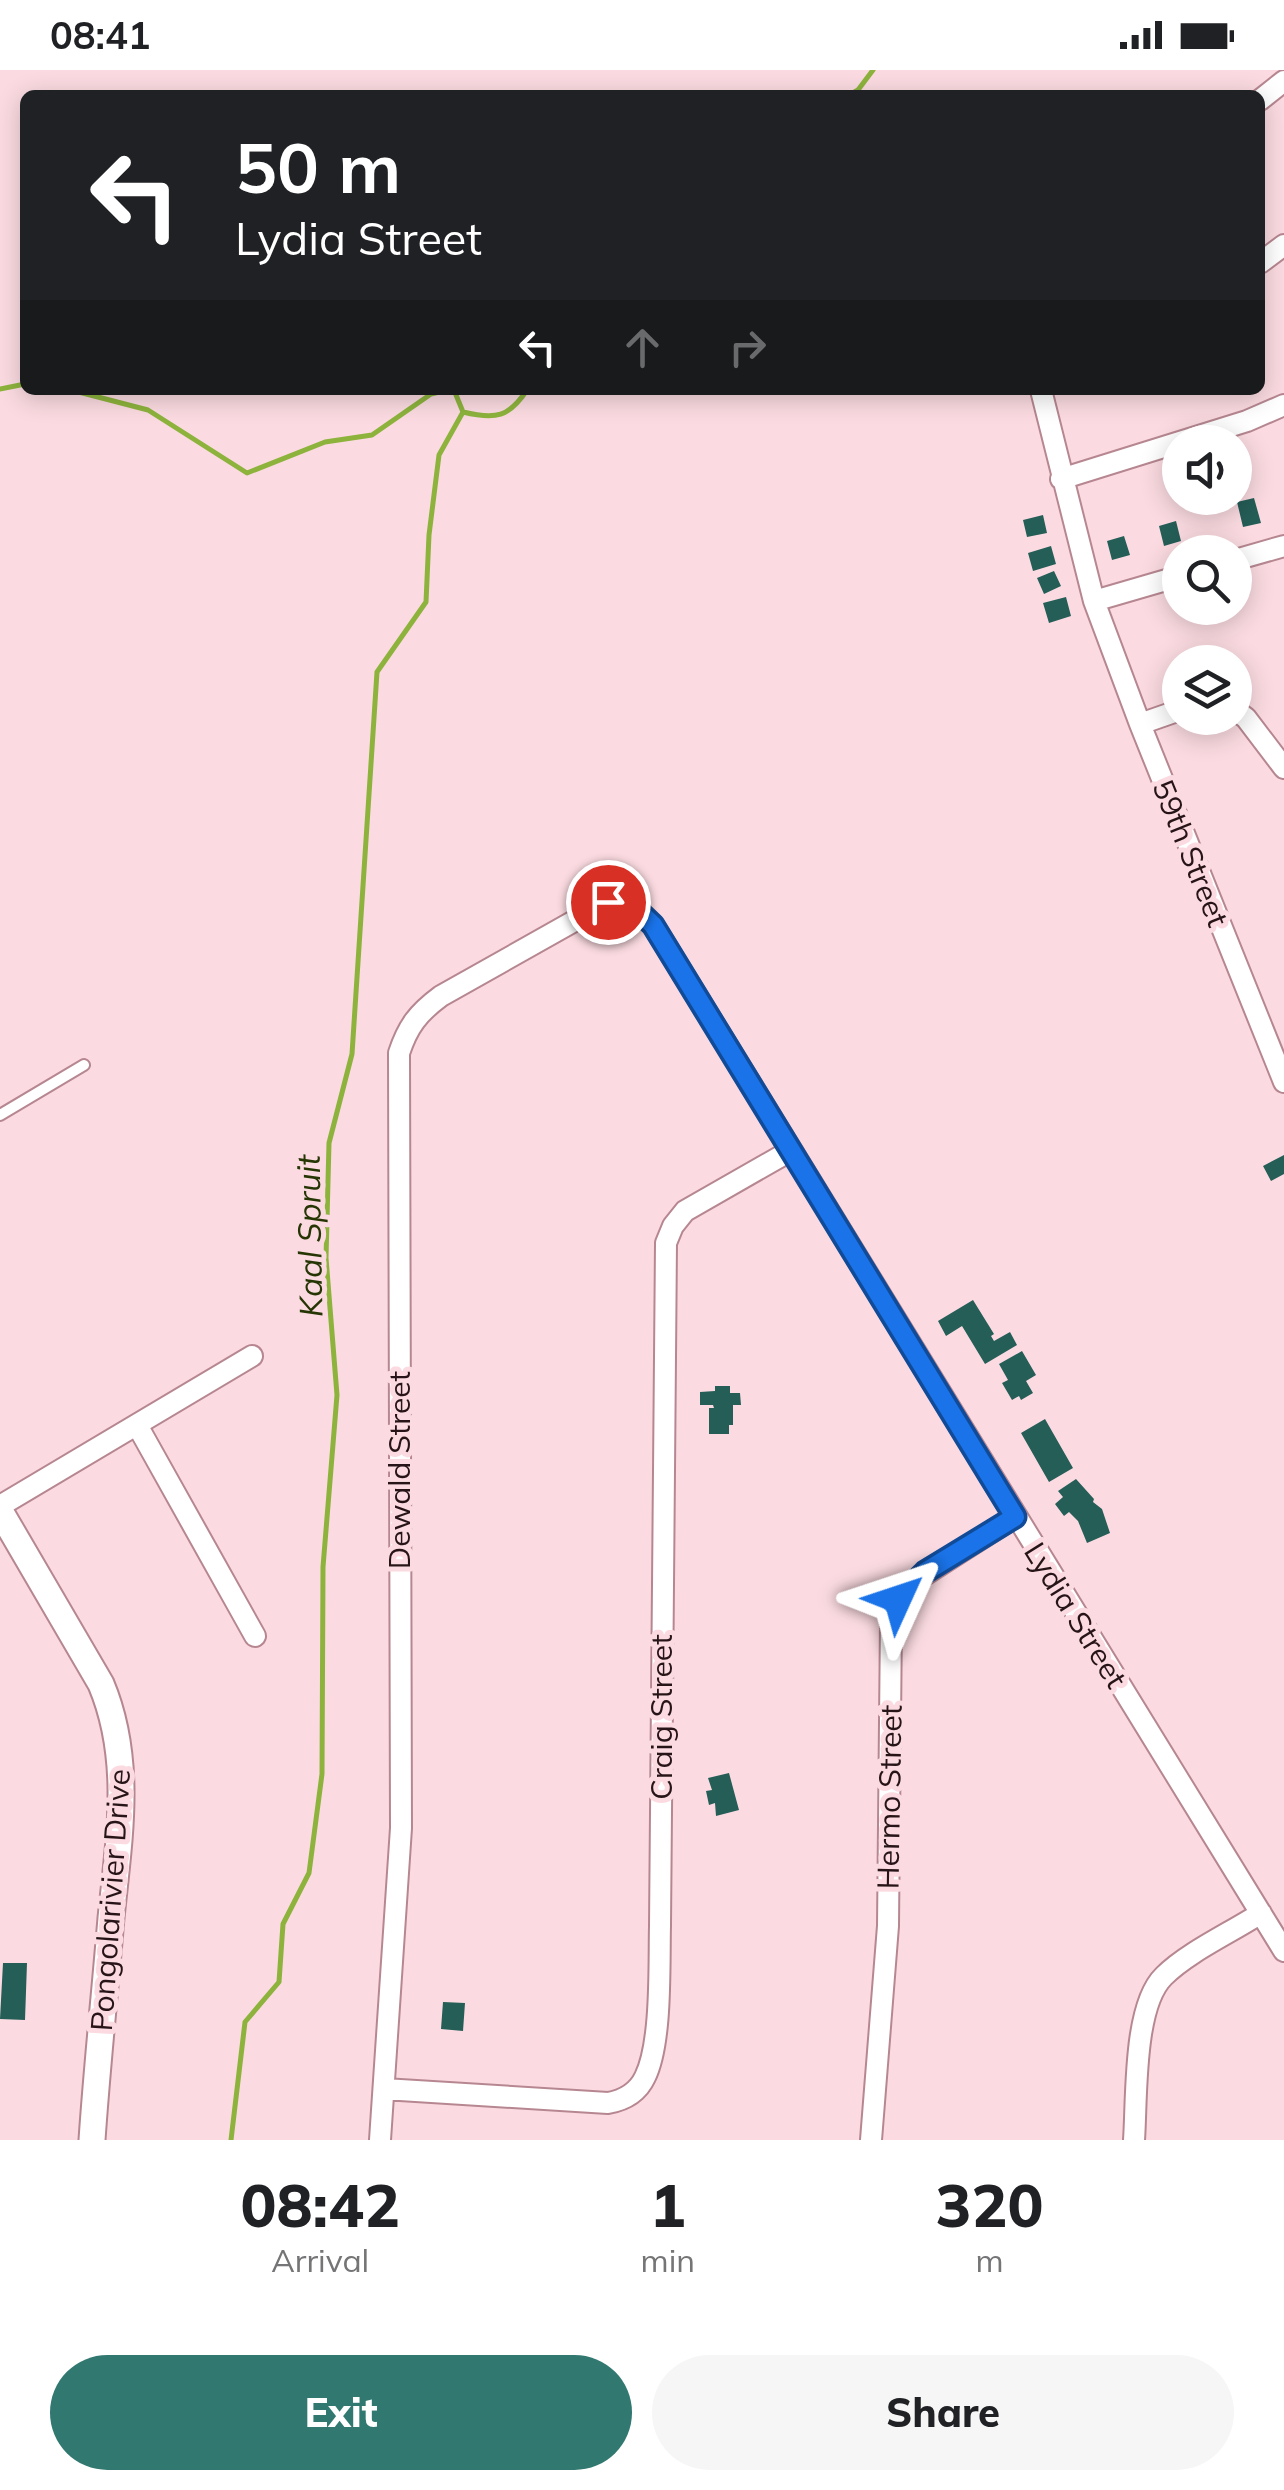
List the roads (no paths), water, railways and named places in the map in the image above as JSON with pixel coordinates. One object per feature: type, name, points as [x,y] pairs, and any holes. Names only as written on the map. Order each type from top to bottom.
[{"type":"street","name":"59th Street","points":[[1042,395],[1094,601],[1284,1082]]},
{"type":"street","points":[[1061,479],[1247,421],[1284,405]]},
{"type":"street","points":[[1252,555],[1283,547]]},
{"type":"street","points":[[1094,601],[1162,581]]},
{"type":"street","points":[[1140,724],[1162,716]]},
{"type":"street","points":[[1252,726],[1284,768]]},
{"type":"street","name":"Lydia Street","points":[[597,905],[632,905],[653,925],[1284,1951]]},
{"type":"street","name":"Dewald Street","points":[[380,2140],[401,1828],[399,1053],[418,1012],[597,905]]},
{"type":"street","name":"Craig Street","points":[[384,2089],[608,2103],[630,2096],[645,2078],[655,2031],[660,1926],[666,1243],[672,1226],[685,1211],[790,1151]]},
{"type":"street","points":[[0,1509],[252,1356]]},
{"type":"street","points":[[137,1425],[255,1636]]},
{"type":"street","name":"Pongolarivier Drive","points":[[0,1509],[101,1684],[121,1752],[120,1824],[92,2140]]},
{"type":"street","name":"Hermo Street","points":[[871,2140],[888,1926],[891,1622],[898,1599],[909,1585],[1015,1517]]},
{"type":"street","points":[[1134,2140],[1143,2032],[1154,1990],[1163,1976],[1261,1913]]},
{"type":"lane","points":[[0,1115],[84,1065]]},
{"type":"waterway","name":"Kaal Spruit","points":[[858,90],[873,70]]},
{"type":"waterway","points":[[0,389],[20,385]]},
{"type":"waterway","points":[[90,395],[148,410],[247,473],[325,442],[372,435],[430,395]]},
{"type":"waterway","points":[[456,395],[463,412]]},
{"type":"waterway","name":"Kaal Spruit","points":[[463,412],[501,414],[523,395]]},
{"type":"waterway","name":"Kaal Spruit","points":[[231,2140],[245,2022],[279,1982],[283,1924],[309,1873],[322,1774],[323,1567],[337,1395],[326,1258],[329,1143],[352,1054],[377,672],[426,602],[439,455],[463,412]]}]
